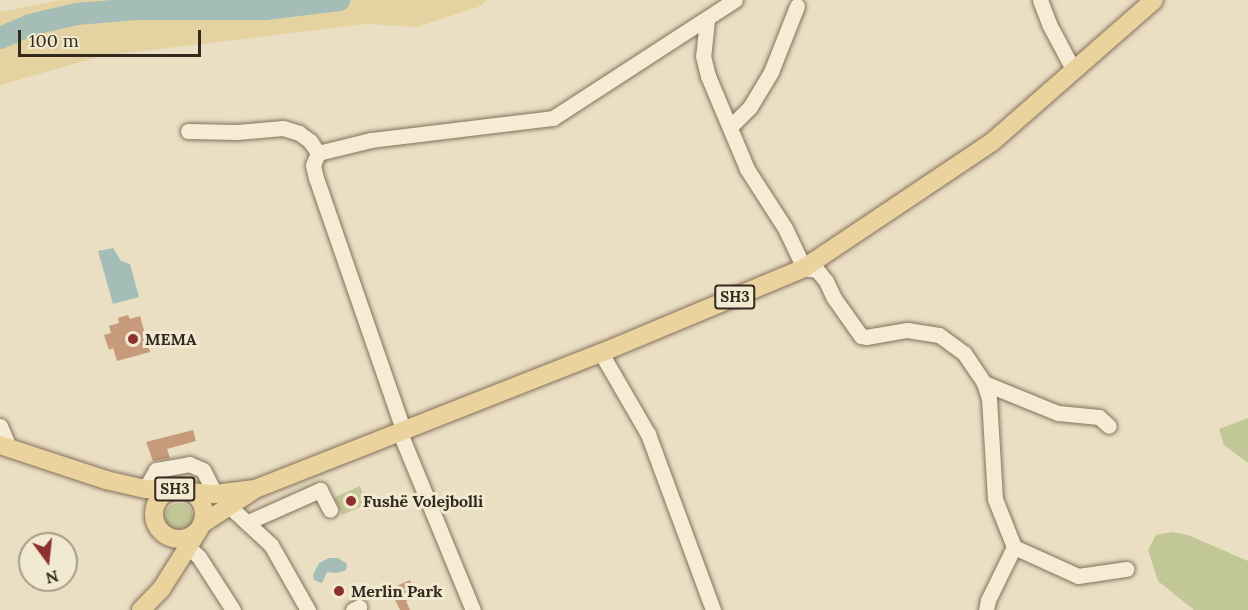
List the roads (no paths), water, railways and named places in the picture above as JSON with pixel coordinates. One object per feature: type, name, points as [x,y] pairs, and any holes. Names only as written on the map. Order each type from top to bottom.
[{"type":"main road","name":"SH3","points":[[5,447],[106,480],[144,489],[215,494],[255,489],[402,433],[804,268],[992,142],[1154,0]]},
{"type":"main road","name":"SH3","points":[[106,480],[154,508]]},
{"type":"main road","name":"SH3","points":[[171,490],[162,495],[154,508],[156,527],[167,537],[186,539],[255,489]]},
{"type":"main road","name":"SH3","points":[[190,492],[202,505],[200,527]]},
{"type":"main road","points":[[141,610],[174,570],[200,527]]},
{"type":"main road","points":[[167,537],[174,570]]},
{"type":"street","points":[[318,153],[371,140],[553,118],[735,0]]},
{"type":"street","points":[[1040,0],[1053,34],[1074,71]]},
{"type":"street","points":[[730,127],[750,107],[771,72],[797,6]]},
{"type":"street","points":[[707,20],[703,56],[708,76],[747,169],[784,228],[804,268],[817,270],[861,336],[907,330],[939,335],[964,353],[984,383],[989,398],[995,499],[1014,547],[1078,576],[1126,568]]},
{"type":"street","points":[[188,131],[237,132],[283,128],[299,133],[310,141],[318,153]]},
{"type":"street","points":[[318,153],[313,165],[316,178],[402,433],[473,610]]},
{"type":"street","points":[[601,353],[648,434],[713,610]]},
{"type":"street","points":[[984,383],[1058,413],[1099,417],[1109,426]]},
{"type":"street","points":[[0,426],[5,447]]},
{"type":"street","points":[[144,489],[156,471],[189,464],[203,470],[215,494]]},
{"type":"street","points":[[248,522],[320,490],[330,510]]},
{"type":"street","points":[[231,507],[271,545],[308,610]]},
{"type":"street","points":[[188,547],[199,557],[233,610]]},
{"type":"street","points":[[986,610],[988,600],[1014,547]]},
{"type":"water","points":[[113,248],[121,261],[130,264],[139,297],[113,304],[98,251]]},
{"type":"water","points":[[329,558],[338,558],[347,564],[346,570],[337,573],[327,572],[322,583],[314,580],[313,575],[319,563]]},
{"type":"waterway","points":[[0,38],[30,25],[77,14],[136,9],[265,9],[339,0]]},
{"type":"place","name":"MEMA","points":[[133,339]]},
{"type":"place","name":"Fushë Volejbolli","points":[[351,501]]},
{"type":"place","name":"Merlin Park","points":[[339,591]]}]
